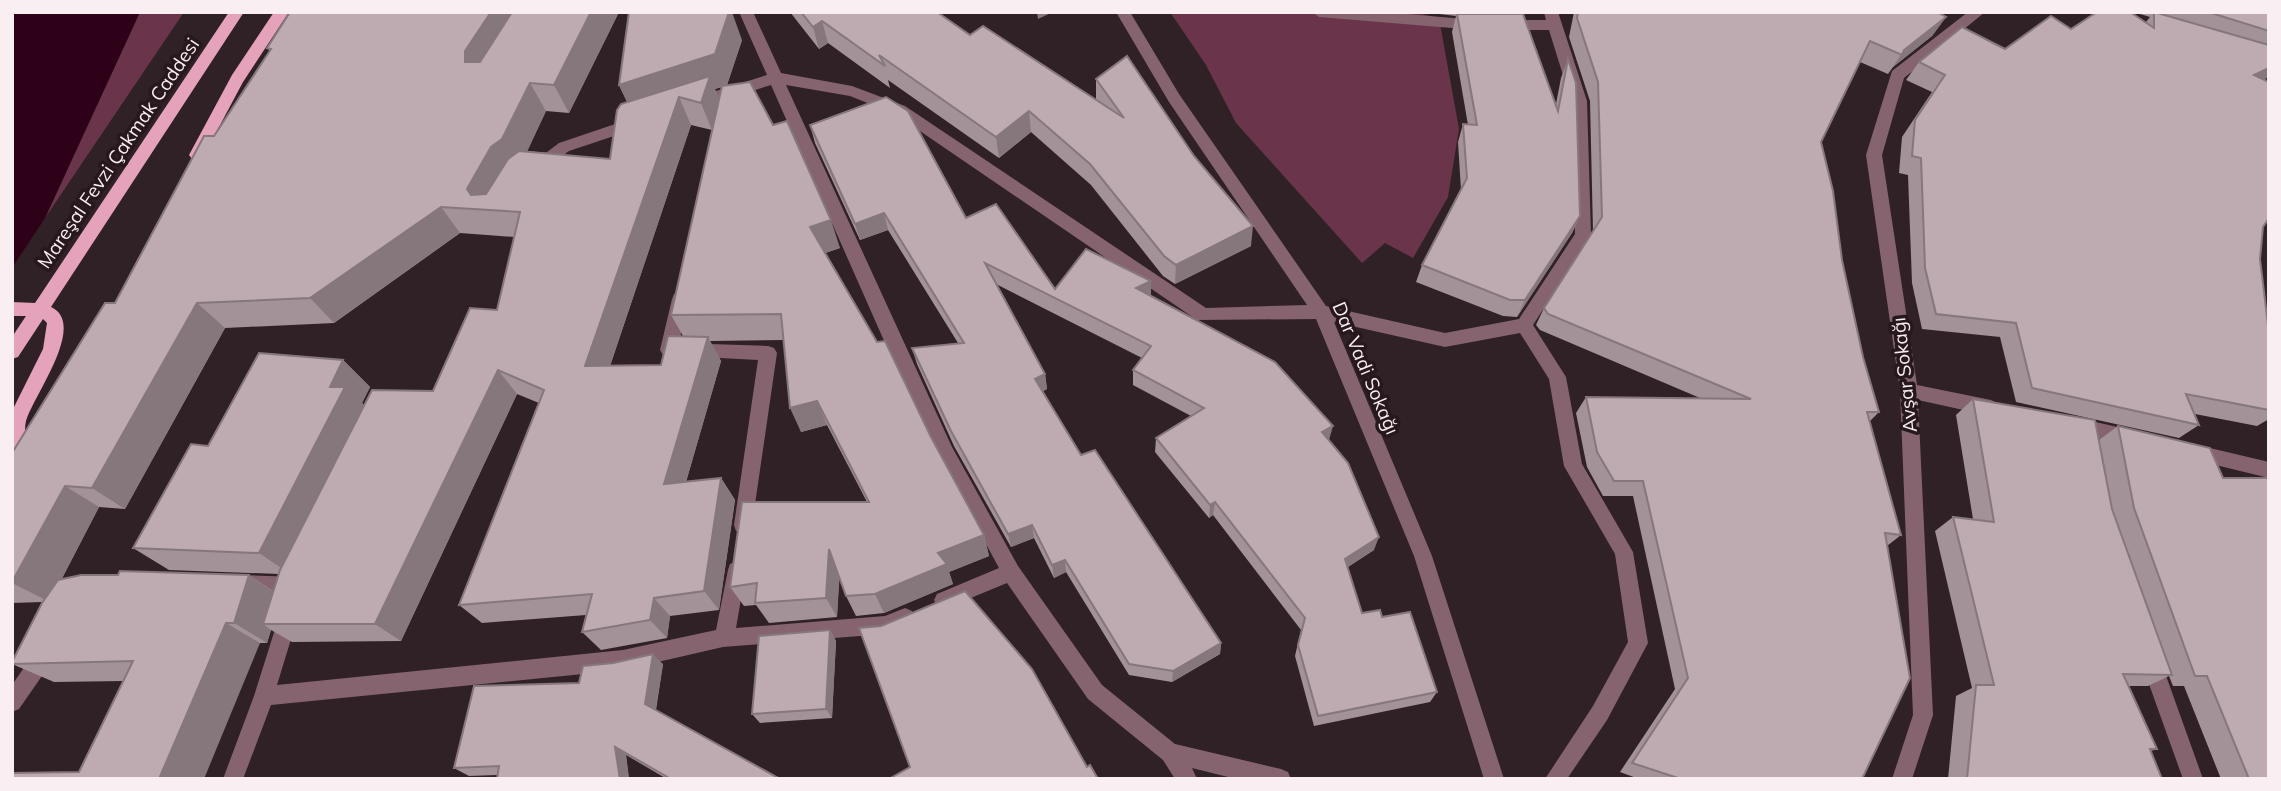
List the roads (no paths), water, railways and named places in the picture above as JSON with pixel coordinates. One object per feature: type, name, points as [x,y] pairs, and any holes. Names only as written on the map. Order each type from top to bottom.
[{"type":"main road","name":"Mareşal Fevzi Çakmak Caddesi","points":[[12,352],[237,12]]},
{"type":"main road","points":[[192,164],[237,79],[282,12]]},
{"type":"main road","points":[[12,309],[50,314],[55,320],[57,333],[52,349],[17,420],[16,470]]},
{"type":"main road","points":[[16,470],[34,442]]},
{"type":"street","points":[[746,12],[816,165],[841,230],[902,361],[946,453],[1011,572],[1095,692],[1170,753],[1186,779]]},
{"type":"street","name":"Dar Vadi Sokağı","points":[[1123,12],[1174,98],[1321,312],[1423,556],[1494,779]]},
{"type":"street","points":[[686,106],[776,78],[852,91],[900,110],[1203,315],[1321,312],[1445,340],[1524,325],[1583,235],[1580,101],[1553,19],[1455,25],[1319,12]]},
{"type":"street","name":"Avşar Sokağı","points":[[1902,779],[1923,715],[1909,391],[1874,155],[1897,75],[1978,12]]},
{"type":"street","points":[[517,180],[565,147],[648,118]]},
{"type":"street","points":[[684,278],[669,350],[768,353],[731,612],[723,638]]},
{"type":"street","points":[[1524,325],[1558,377],[1573,466],[1624,552],[1638,643],[1601,713],[1555,779]]},
{"type":"street","points":[[1909,391],[2004,410]]},
{"type":"street","points":[[2058,421],[2151,442]]},
{"type":"street","points":[[2085,427],[2088,452]]},
{"type":"street","points":[[2177,449],[2269,470]]},
{"type":"street","points":[[264,696],[624,660],[723,638],[885,625],[1011,572]]},
{"type":"street","points":[[222,583],[300,580],[264,696],[233,779]]},
{"type":"street","points":[[12,702],[59,636]]},
{"type":"street","points":[[2143,638],[2193,779]]},
{"type":"street","points":[[1170,753],[1281,779]]}]
